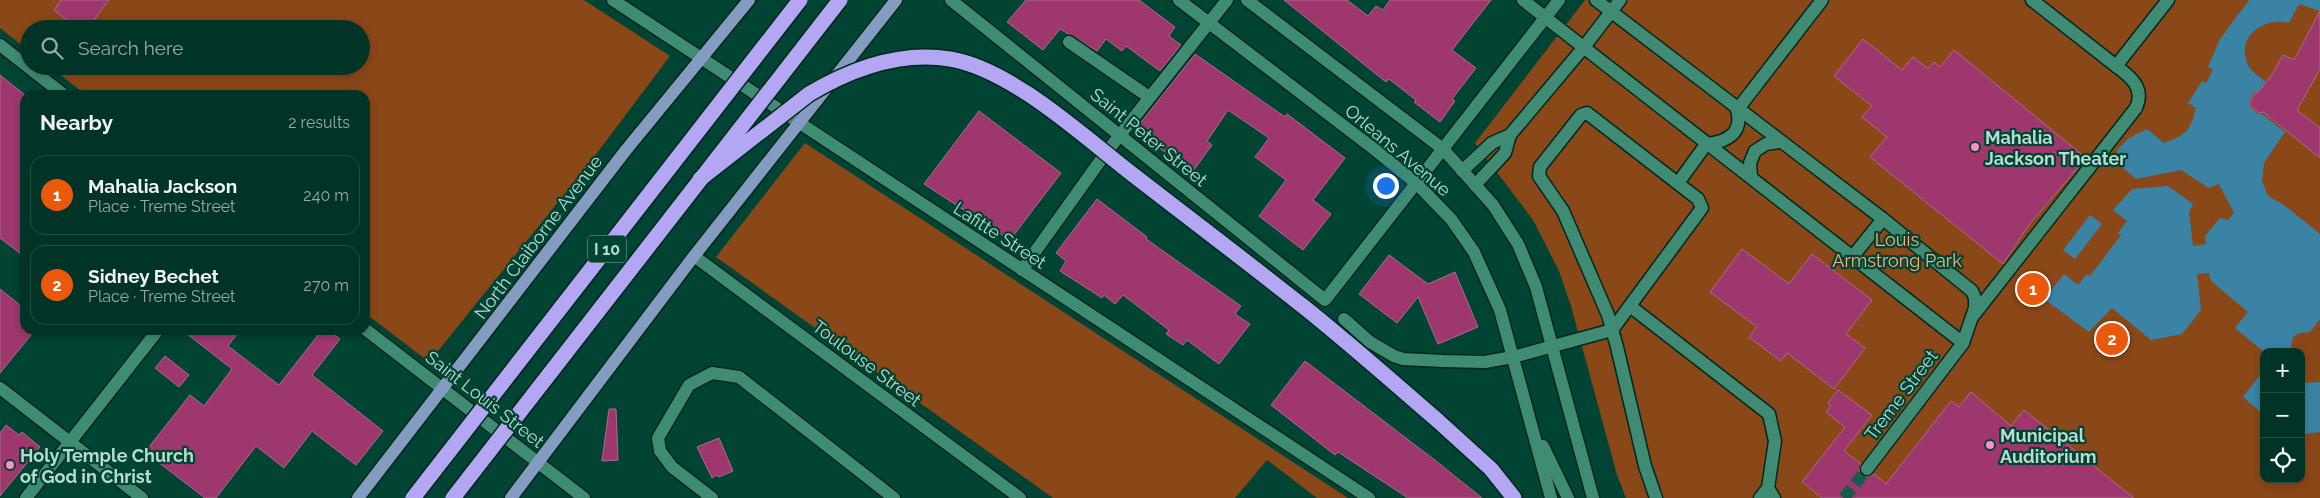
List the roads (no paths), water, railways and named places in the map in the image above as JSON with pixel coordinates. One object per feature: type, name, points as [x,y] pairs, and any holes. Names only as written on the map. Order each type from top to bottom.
[{"type":"highway","name":"I 10","points":[[413,498],[800,0]]},
{"type":"highway","name":"I 10","points":[[453,498],[840,0]]},
{"type":"highway","points":[[700,180],[809,94],[824,85],[876,64],[897,58],[919,56],[950,59],[976,66],[1044,107],[1304,307],[1437,420],[1491,469],[1514,498]]},
{"type":"main road","name":"North Claiborne Avenue","points":[[358,498],[444,389],[626,150],[749,0]]},
{"type":"main road","points":[[511,498],[694,256],[896,0]]},
{"type":"street","name":"Lafitte Street","points":[[613,0],[1369,498]]},
{"type":"street","name":"Saint Peter Street","points":[[952,0],[1325,300],[1416,183]]},
{"type":"street","name":"Orleans Avenue","points":[[1179,0],[1416,183],[1451,219],[1474,252],[1500,310],[1552,498]]},
{"type":"street","points":[[1022,270],[1119,136],[1227,0]]},
{"type":"street","name":"Orleans Avenue","points":[[1247,0],[1443,149],[1493,205],[1518,244],[1536,287],[1554,344],[1594,498]]},
{"type":"street","points":[[1523,0],[1963,343]]},
{"type":"street","points":[[1416,183],[1559,0]]},
{"type":"street","points":[[1596,0],[1737,110],[1883,219],[1972,291],[1975,298],[1972,318]]},
{"type":"street","points":[[1462,171],[1492,144],[1510,135],[1584,47],[1620,0]]},
{"type":"street","points":[[1678,183],[1708,143],[1723,141],[1735,134],[1739,122],[1737,110],[1822,0]]},
{"type":"street","points":[[1972,318],[2136,108],[2140,98],[2138,86],[2132,78],[2032,0]]},
{"type":"street","points":[[2116,66],[2168,0]]},
{"type":"street","points":[[1069,42],[1149,97]]},
{"type":"street","points":[[0,47],[20,62]]},
{"type":"street","points":[[37,75],[57,90]]},
{"type":"street","points":[[1344,319],[1381,350],[1403,359],[1485,362],[1513,357],[1554,344],[1612,330],[1702,208],[1698,199],[1587,113],[1580,115],[1540,168],[1539,176],[1563,211],[1595,282],[1612,330],[1645,466],[1656,498]]},
{"type":"street","points":[[1475,185],[1505,153],[1510,135]]},
{"type":"street","points":[[1751,177],[1750,164],[1755,150],[1766,144],[1779,142]]},
{"type":"street","points":[[1853,256],[1883,219]]},
{"type":"street","name":"Toulouse Street","points":[[694,256],[1020,498]]},
{"type":"street","points":[[1630,306],[1770,414],[1775,442],[1768,495]]},
{"type":"street","name":"Treme Street","points":[[1867,468],[1963,343],[1972,318]]},
{"type":"street","name":"Saint Louis Street","points":[[370,333],[584,498]]},
{"type":"street","points":[[26,498],[154,335]]},
{"type":"street","points":[[712,498],[672,467],[660,451],[658,438],[688,384],[712,373],[739,377],[894,498]]},
{"type":"street","points":[[0,388],[142,498]]},
{"type":"street","points":[[1532,424],[1568,498]]},
{"type":"water","points":[[2249,0],[2320,0],[2320,11],[2299,4],[2289,23],[2270,23],[2254,31],[2248,38],[2245,46],[2245,55],[2250,68],[2266,82],[2258,91],[2254,92],[2249,102],[2250,107],[2285,132],[2264,163],[2262,181],[2268,196],[2284,205],[2320,234],[2320,319],[2310,332],[2299,333],[2293,337],[2291,348],[2260,349],[2235,328],[2248,312],[2211,281],[2209,273],[2197,274],[2201,310],[2182,334],[2151,340],[2112,308],[2089,332],[2044,299],[2064,274],[2078,285],[2087,274],[2090,276],[2121,235],[2118,233],[2127,221],[2113,210],[2132,189],[2168,186],[2193,204],[2189,212],[2193,246],[2206,244],[2205,236],[2220,218],[2228,220],[2234,213],[2219,184],[2209,188],[2181,170],[2136,179],[2121,166],[2117,150],[2129,138],[2147,129],[2164,143],[2186,132],[2196,108],[2188,103],[2202,81],[2206,83],[2213,70],[2208,67],[2220,39]]},
{"type":"water","points":[[2090,215],[2102,224],[2075,259],[2063,250]]},
{"type":"water","points":[[2260,375],[2260,412],[2243,397]]},
{"type":"water","points":[[2320,382],[2320,432],[2305,434],[2305,383]]},
{"type":"tunnel","points":[[1844,498],[1867,469]]},
{"type":"place","name":"Mahalia Jackson Theater","points":[[1975,147]]},
{"type":"place","name":"Mahalia Jackson","points":[[2033,289]]},
{"type":"place","name":"Sidney Bechet","points":[[2112,339]]},
{"type":"place","name":"Municipal Auditorium","points":[[1990,445]]},
{"type":"place","name":"Holy Temple Church of God in Christ","points":[[10,465]]},
{"type":"park label","name":"Louis Armstrong Park","points":[[1897,249]]}]
